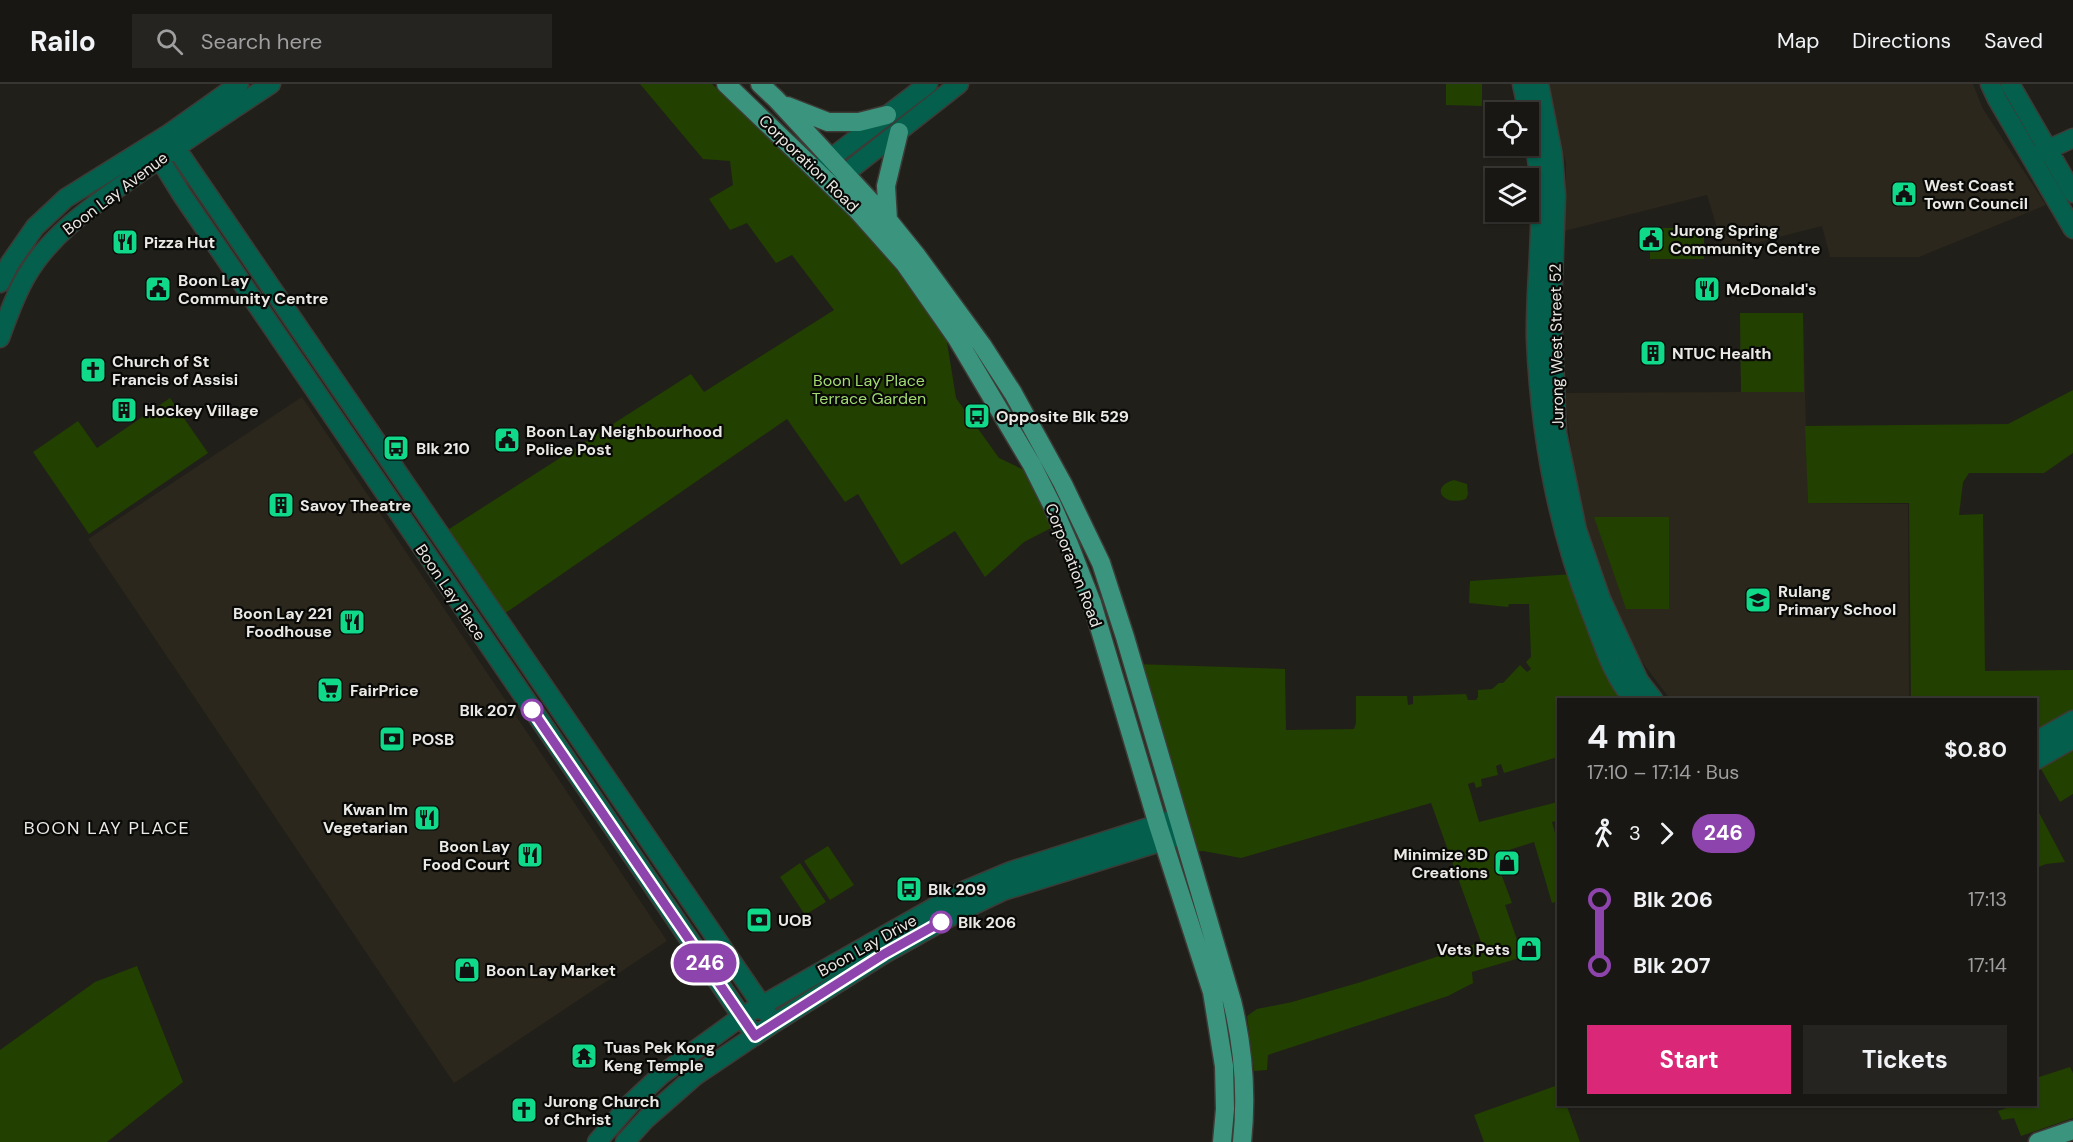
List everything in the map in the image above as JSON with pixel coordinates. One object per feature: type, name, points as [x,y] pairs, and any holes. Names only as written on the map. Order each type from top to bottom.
[{"type":"main road","name":"Corporation Road","points":[[726,84],[817,171],[838,179],[888,220],[982,345],[1013,393],[1063,484],[1101,563],[1180,827],[1224,1003],[1225,1109],[1222,1142]]},
{"type":"main road","name":"Corporation Road","points":[[760,84],[831,158],[838,179],[870,223],[905,264],[956,337],[1032,465],[1069,544],[1092,603],[1161,833],[1183,897],[1239,1038],[1243,1081],[1242,1142]]},
{"type":"main road","points":[[776,99],[794,110],[828,122],[859,122],[887,115]]},
{"type":"main road","points":[[888,220],[886,186],[899,132]]},
{"type":"main road","points":[[2038,1142],[2073,1130]]},
{"type":"street","name":"Boon Lay Avenue","points":[[171,142],[239,84]]},
{"type":"street","name":"Boon Lay Avenue","points":[[0,284],[10,263],[35,227],[66,198],[155,152],[271,84]]},
{"type":"street","points":[[817,171],[928,84]]},
{"type":"street","points":[[838,179],[959,84]]},
{"type":"street","name":"Jurong West Street 52","points":[[1522,84],[1526,102]]},
{"type":"street","name":"Jurong West Street 52","points":[[1539,84],[1553,155],[1556,196],[1552,310],[1557,433],[1577,530],[1601,599],[1639,681],[1652,698]]},
{"type":"street","points":[[1990,84],[2073,229]]},
{"type":"street","points":[[2010,84],[2073,193]]},
{"type":"street","points":[[2031,157],[2073,138]]},
{"type":"street","name":"Boon Lay Place","points":[[171,142],[774,1023]]},
{"type":"street","name":"Boon Lay Avenue","points":[[0,338],[12,302],[22,283],[50,244],[155,152]]},
{"type":"street","name":"Boon Lay Place","points":[[155,152],[494,656],[755,1036]]},
{"type":"street","name":"Jurong West Street 52","points":[[1538,156],[1540,196],[1536,339],[1543,434],[1563,531],[1576,576],[1619,684],[1632,698]]},
{"type":"street","points":[[494,656],[498,649],[513,644]]},
{"type":"street","points":[[2037,740],[2073,720]]},
{"type":"street","points":[[2037,759],[2073,739]]},
{"type":"street","name":"Boon Lay Drive","points":[[625,1142],[646,1119],[695,1076],[884,954],[994,895],[1180,827]]},
{"type":"street","name":"Boon Lay Drive","points":[[597,1142],[631,1103],[661,1075],[741,1017],[961,892],[989,878],[1161,833]]},
{"type":"street","points":[[696,951],[705,950],[714,937]]},
{"type":"shaded area","points":[[1548,84],[1973,84],[1983,109],[2046,205],[1919,257],[1830,257],[1822,226],[1724,251],[1707,195],[1564,231],[1566,164]]},
{"type":"shaded area","name":"Rulang Primary School","points":[[1740,313],[1803,313],[1808,503],[1908,504],[1909,698],[1669,698],[1621,634],[1577,505],[1565,393],[1741,392]]},
{"type":"shaded area","points":[[302,397],[667,941],[454,1083],[88,539]]},
{"type":"green space","name":"Boon Lay Place Terrace Garden","points":[[640,84],[712,84],[844,206],[921,300],[946,336],[956,398],[999,458],[1024,470],[1055,526],[1024,542],[985,577],[955,531],[901,565],[858,494],[845,502],[787,419],[501,616],[446,531],[691,374],[704,392],[834,310],[792,255],[776,263],[747,223],[730,230],[709,199],[733,185],[730,161],[703,159]]},
{"type":"green space","points":[[1446,84],[1482,84],[1482,106],[1446,105]]},
{"type":"green space","points":[[1650,228],[1704,228],[1704,259],[1650,259]]},
{"type":"green space","points":[[1740,313],[1803,313],[1804,392],[1741,392]]},
{"type":"green space","points":[[2073,390],[2073,453],[2044,473],[1969,473],[1963,482],[1959,515],[1983,514],[1985,671],[2073,670],[2073,714],[2037,735],[2037,698],[1911,698],[1909,503],[1808,503],[1805,426],[2008,424]]},
{"type":"green space","points":[[170,398],[208,453],[89,534],[33,452],[78,421],[97,448]]},
{"type":"green space","points":[[1454,480],[1467,484],[1466,499],[1451,500],[1442,495],[1442,487]]},
{"type":"green space","points":[[1594,517],[1669,517],[1669,609],[1626,609]]},
{"type":"green space","points":[[1574,574],[1634,698],[1557,698],[1557,757],[1504,773],[1501,764],[1496,766],[1498,775],[1481,779],[1482,786],[1476,788],[1474,782],[1468,784],[1479,822],[1557,802],[1557,821],[1552,822],[1557,840],[1557,901],[1552,903],[1534,842],[1494,855],[1512,903],[1505,905],[1523,957],[1472,972],[1473,983],[1448,996],[1268,1055],[1267,1070],[1254,1071],[1247,1016],[1257,1009],[1292,1002],[1361,982],[1481,942],[1431,803],[1241,858],[1203,851],[1187,852],[1135,664],[1285,669],[1286,730],[1354,729],[1356,696],[1407,696],[1408,705],[1413,704],[1413,696],[1466,694],[1468,700],[1476,700],[1478,690],[1492,689],[1499,683],[1503,683],[1520,665],[1527,672],[1531,669],[1526,662],[1531,657],[1529,604],[1509,604],[1508,607],[1469,603],[1470,581]]},
{"type":"green space","points":[[2073,741],[2073,794],[2060,802],[2037,762]]},
{"type":"green space","points":[[2037,809],[2065,862],[2037,868]]},
{"type":"green space","points":[[828,846],[854,885],[830,900],[804,861]]},
{"type":"green space","points":[[800,863],[826,902],[805,915],[780,877]]},
{"type":"green space","points":[[137,966],[183,1082],[107,1142],[0,1142],[0,1050],[95,982]]},
{"type":"green space","points":[[2070,1067],[2073,1073],[2073,1118],[2021,1136],[2014,1118],[2002,1120],[1998,1111],[2013,1106],[2037,1106],[2037,1078]]},
{"type":"green space","points":[[1557,1085],[1557,1106],[1567,1106],[1580,1142],[1484,1142],[1474,1115]]},
{"type":"bus line","name":"246","points":[[532,710],[755,1036],[884,954],[941,922]]},
{"type":"place","name":"West Coast Town Council","points":[[1904,194]]},
{"type":"place","name":"Jurong Spring Community Centre","points":[[1651,239]]},
{"type":"place","name":"Pizza Hut","points":[[125,242]]},
{"type":"place","name":"Boon Lay Community Centre","points":[[158,289]]},
{"type":"place","name":"McDonald's","points":[[1707,289]]},
{"type":"place","name":"NTUC Health","points":[[1653,353]]},
{"type":"place","name":"Church of St Francis of Assisi","points":[[93,370]]},
{"type":"place","name":"Hockey Village","points":[[124,410]]},
{"type":"place","name":"Opposite Blk 529","points":[[977,416]]},
{"type":"place","name":"Boon Lay Neighbourhood Police Post","points":[[507,440]]},
{"type":"place","name":"Blk 210","points":[[396,448]]},
{"type":"place","name":"Savoy Theatre","points":[[281,505]]},
{"type":"place","name":"Rulang Primary School","points":[[1758,600]]},
{"type":"place","name":"Boon Lay 221 Foodhouse","points":[[352,622]]},
{"type":"place","name":"FairPrice","points":[[330,690]]},
{"type":"place","name":"Blk 207","points":[[532,710]]},
{"type":"place","name":"POSB","points":[[392,739]]},
{"type":"place","name":"Kwan Im Vegetarian","points":[[427,818]]},
{"type":"place","name":"Boon Lay Food Court","points":[[530,855]]},
{"type":"place","name":"Minimize 3D Creations","points":[[1507,863]]},
{"type":"place","name":"Blk 209","points":[[909,889]]},
{"type":"place","name":"UOB","points":[[759,920]]},
{"type":"place","name":"Blk 206","points":[[941,922]]},
{"type":"place","name":"Vets Pets","points":[[1529,949]]},
{"type":"place","name":"Boon Lay Market","points":[[467,970]]},
{"type":"place","name":"Tuas Pek Kong Keng Temple","points":[[584,1056]]},
{"type":"place","name":"Jurong Church of Christ","points":[[524,1110]]},
{"type":"district","name":"BOON LAY PLACE","points":[[107,828]]}]
